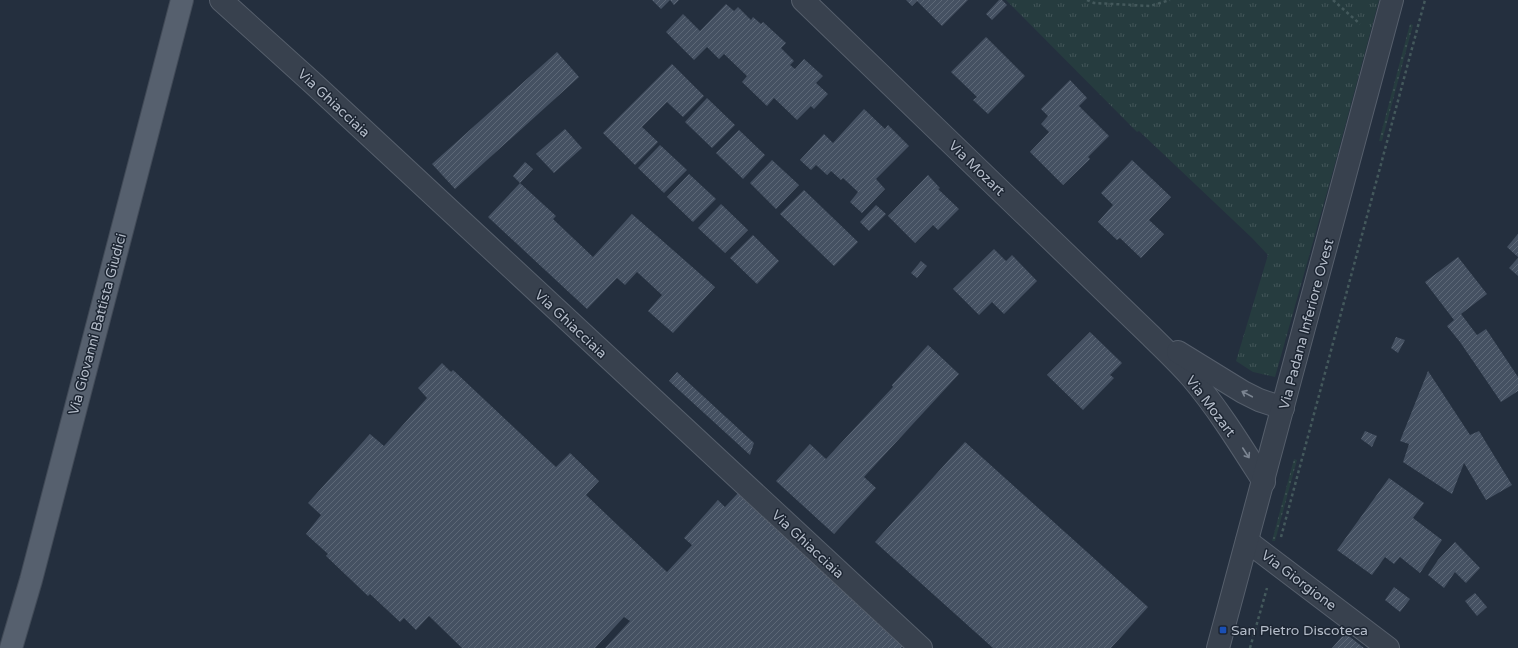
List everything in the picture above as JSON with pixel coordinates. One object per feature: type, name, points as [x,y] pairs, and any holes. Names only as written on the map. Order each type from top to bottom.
[{"type":"main road","name":"Via Giovanni Battista Giudici","points":[[11,648],[31,580],[182,0]]},
{"type":"street","name":"Via Ghiacciaia","points":[[221,0],[315,85],[921,648]]},
{"type":"street","name":"Via Mozart","points":[[803,0],[1151,336],[1191,377],[1234,436],[1264,482]]},
{"type":"street","name":"Via Padana Inferiore Ovest","points":[[1218,648],[1284,408],[1392,0]]},
{"type":"street","name":"Via Mozart","points":[[1151,336],[1243,392],[1259,400],[1284,408]]},
{"type":"street","name":"Via Giorgione","points":[[1247,541],[1388,648]]},
{"type":"path","points":[[1087,0],[1094,3],[1150,6],[1170,0]]},
{"type":"path","points":[[1333,0],[1381,43]]},
{"type":"path","points":[[1250,648],[1425,0]]},
{"type":"green space","points":[[1006,0],[1379,0],[1275,377],[1253,372],[1236,361],[1268,255],[1139,131],[1137,132]]},
{"type":"green space","points":[[1410,24],[1413,25],[1382,141],[1379,141]]},
{"type":"green space","points":[[1294,459],[1297,460],[1275,541],[1272,541]]},
{"type":"building","points":[[652,0],[670,0],[661,9]]},
{"type":"building","points":[[670,0],[679,0],[674,5]]},
{"type":"building","points":[[906,0],[968,0],[942,26],[917,1],[912,6]]},
{"type":"building","points":[[999,0],[1002,0],[1007,5],[992,20],[986,14]]},
{"type":"building","points":[[726,4],[734,11],[738,7],[751,20],[753,17],[761,24],[763,22],[786,43],[781,48],[794,61],[790,65],[795,69],[804,59],[823,76],[816,83],[828,94],[814,109],[811,106],[797,120],[774,98],[767,106],[742,82],[747,76],[724,54],[719,59],[707,47],[694,60],[666,32],[683,14],[700,31]]},
{"type":"building","points":[[986,37],[1025,76],[988,114],[973,100],[977,97],[951,72]]},
{"type":"building","points":[[557,52],[579,77],[455,189],[432,164]]},
{"type":"building","points":[[672,64],[704,96],[683,117],[667,102],[642,127],[658,142],[635,165],[603,133]]},
{"type":"building","points":[[1070,80],[1087,98],[1079,106],[1109,136],[1088,157],[1090,159],[1063,185],[1030,152],[1049,132],[1041,124],[1048,116],[1041,109]]},
{"type":"building","points":[[707,98],[735,125],[712,148],[685,122]]},
{"type":"building","points":[[864,109],[885,129],[888,125],[909,146],[876,179],[885,189],[862,213],[850,202],[858,192],[843,178],[841,180],[831,171],[827,175],[816,165],[811,170],[800,160],[824,134],[833,143]]},
{"type":"building","points":[[565,129],[582,148],[554,173],[536,154]]},
{"type":"building","points":[[739,130],[765,155],[743,179],[716,153]]},
{"type":"building","points":[[660,145],[687,170],[664,193],[638,168]]},
{"type":"building","points":[[772,160],[799,185],[776,209],[750,183]]},
{"type":"building","points":[[1132,160],[1171,197],[1149,220],[1164,234],[1141,258],[1120,238],[1117,240],[1098,222],[1113,205],[1101,193]]},
{"type":"building","points":[[525,162],[533,169],[520,183],[513,176]]},
{"type":"building","points":[[689,174],[716,199],[693,222],[667,197]]},
{"type":"building","points":[[928,175],[940,188],[938,189],[959,209],[938,230],[933,225],[915,243],[888,216]]},
{"type":"building","points":[[520,183],[556,216],[553,219],[593,257],[632,214],[715,287],[673,333],[648,311],[662,295],[637,272],[625,285],[617,278],[587,309],[488,217]]},
{"type":"building","points":[[804,190],[858,242],[834,266],[780,214]]},
{"type":"building","points":[[721,204],[748,230],[725,253],[698,228]]},
{"type":"building","points":[[876,205],[886,214],[869,231],[860,222]]},
{"type":"building","points":[[1518,234],[1518,257],[1507,247]]},
{"type":"building","points":[[753,235],[779,261],[757,284],[730,258]]},
{"type":"building","points":[[994,249],[1006,261],[1012,255],[1037,281],[1004,314],[992,302],[979,315],[953,289]]},
{"type":"building","points":[[1458,257],[1487,294],[1461,314],[1477,335],[1486,329],[1518,377],[1518,391],[1501,402],[1460,342],[1447,326],[1454,320],[1425,282]]},
{"type":"building","points":[[1518,258],[1518,276],[1509,268]]},
{"type":"building","points":[[921,261],[927,266],[917,278],[911,273]]},
{"type":"building","points":[[1090,332],[1122,363],[1110,375],[1114,378],[1083,410],[1047,375]]},
{"type":"building","points":[[1396,337],[1405,340],[1398,353],[1391,348]]},
{"type":"building","points":[[928,345],[959,374],[864,477],[876,488],[834,534],[776,481],[810,444],[826,459],[893,387],[892,385]]},
{"type":"building","points":[[442,363],[451,372],[453,370],[556,467],[570,453],[599,481],[586,495],[667,572],[692,545],[684,538],[718,500],[725,507],[739,492],[876,617],[873,619],[903,646],[901,648],[605,648],[630,621],[624,617],[595,648],[462,648],[429,616],[416,630],[404,618],[400,622],[370,594],[368,596],[326,556],[328,554],[306,534],[321,515],[308,503],[370,434],[384,446],[427,398],[418,388]]},
{"type":"building","points":[[1428,371],[1470,435],[1479,431],[1512,485],[1486,500],[1464,463],[1452,494],[1403,462],[1409,444],[1400,441]]},
{"type":"building","points":[[677,372],[754,443],[750,455],[669,381]]},
{"type":"building","points":[[1365,431],[1377,436],[1372,447],[1361,439]]},
{"type":"building","points":[[965,442],[1148,607],[1111,648],[993,648],[875,542]]},
{"type":"building","points":[[1389,478],[1424,503],[1413,518],[1442,540],[1420,573],[1400,557],[1394,564],[1385,557],[1372,575],[1337,550]]},
{"type":"building","points":[[1455,542],[1480,568],[1466,583],[1455,572],[1444,588],[1428,575],[1438,560]]},
{"type":"building","points":[[1394,587],[1410,599],[1400,612],[1385,600]]},
{"type":"building","points":[[1475,593],[1487,607],[1477,616],[1465,601]]},
{"type":"building","points":[[1345,633],[1364,648],[1332,648]]},
{"type":"place","name":"San Pietro Discoteca","points":[[1223,630]]}]
